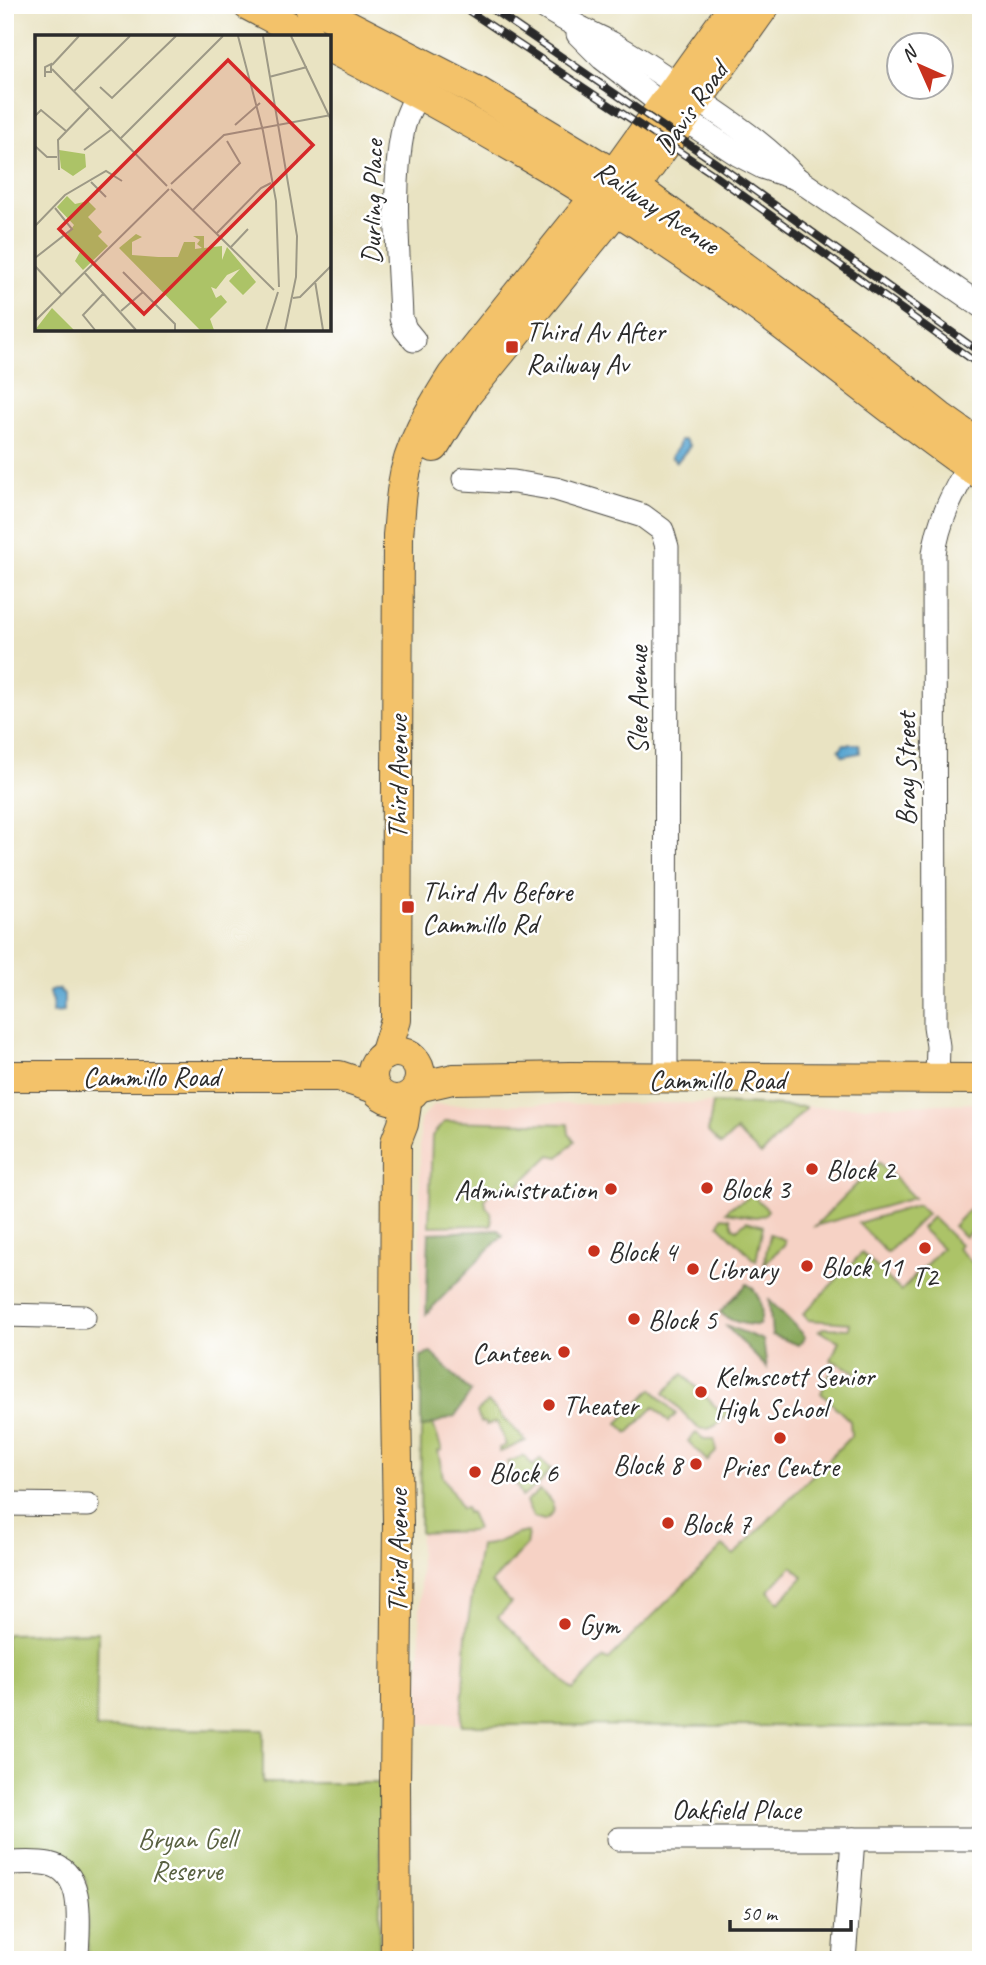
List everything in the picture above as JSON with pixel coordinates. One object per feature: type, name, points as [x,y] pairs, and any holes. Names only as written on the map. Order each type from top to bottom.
[{"type":"main road","points":[[248,5],[305,35]]},
{"type":"main road","name":"Railway Avenue","points":[[309,5],[424,80],[499,137],[615,192],[822,325],[940,417],[976,462]]},
{"type":"main road","name":"Davis Road","points":[[681,103],[735,5]]},
{"type":"main road","name":"Davis Road","points":[[615,192],[681,103],[765,5]]},
{"type":"main road","name":"Railway Avenue","points":[[331,48],[424,80]]},
{"type":"main road","name":"Third Avenue","points":[[396,1960],[398,534],[403,484],[410,458],[437,400],[470,353],[615,192]]},
{"type":"main road","name":"Cammillo Road","points":[[5,1076],[981,1079]]},
{"type":"street","points":[[541,5],[566,22],[601,58],[681,103],[738,125],[778,158],[796,178],[981,306]]},
{"type":"street","name":"Durling Place","points":[[414,340],[405,329],[401,318],[398,194],[403,128],[424,80]]},
{"type":"street","name":"Bray Street","points":[[937,1079],[938,1046],[934,1026],[934,554],[936,536],[946,509],[976,462]]},
{"type":"street","name":"Slee Avenue","points":[[464,479],[513,482],[556,489],[643,516],[662,530],[667,559],[666,1078]]},
{"type":"street","points":[[5,1315],[83,1317]]},
{"type":"street","points":[[5,1504],[88,1504]]},
{"type":"street","name":"Oakfield Place","points":[[619,1839],[981,1839]]},
{"type":"street","points":[[844,1960],[853,1839]]},
{"type":"street","points":[[5,1863],[52,1865],[62,1869],[71,1879],[77,1892],[77,1960]]},
{"type":"shaded area","name":"Kelmscott Senior High School","points":[[713,1103],[818,1107],[981,1103],[981,1727],[420,1724],[420,1120],[434,1105]]},
{"type":"green space","points":[[713,1103],[806,1108],[761,1155],[736,1131],[721,1145],[708,1132]]},
{"type":"green space","points":[[445,1121],[568,1124],[569,1134],[575,1141],[559,1157],[550,1155],[511,1193],[500,1186],[491,1190],[485,1199],[491,1213],[492,1225],[429,1226],[432,1136]]},
{"type":"green space","points":[[879,1162],[914,1198],[815,1226]]},
{"type":"green space","points":[[751,1194],[768,1210],[764,1215],[756,1217],[726,1212],[732,1206]]},
{"type":"green space","points":[[981,1197],[981,1222],[965,1237],[953,1226]]},
{"type":"green space","points":[[918,1205],[927,1214],[887,1253],[858,1223]]},
{"type":"green space","points":[[722,1217],[730,1218],[733,1227],[737,1229],[747,1221],[763,1226],[756,1261],[719,1225]]},
{"type":"green space","points":[[932,1217],[960,1244],[957,1248],[981,1271],[981,1727],[461,1725],[466,1635],[480,1545],[493,1544],[528,1532],[526,1546],[491,1583],[511,1603],[498,1617],[573,1690],[604,1658],[608,1660],[723,1546],[734,1555],[851,1436],[850,1421],[821,1393],[830,1373],[852,1382],[856,1372],[831,1360],[839,1341],[819,1331],[824,1328],[849,1329],[850,1323],[808,1320],[803,1314],[862,1253],[901,1291],[942,1248],[921,1228]],"holes":[[[792,1566],[803,1577],[779,1602],[768,1591]]]},
{"type":"green space","points":[[498,1230],[503,1235],[426,1314],[429,1233]]},
{"type":"green space","points":[[770,1234],[785,1240],[785,1244],[764,1264]]},
{"type":"green space","points":[[747,1284],[755,1291],[760,1302],[759,1325],[738,1322],[720,1312]]},
{"type":"green space","points":[[769,1300],[805,1337],[799,1345],[772,1335]]},
{"type":"green space","points":[[725,1325],[763,1340],[767,1368]]},
{"type":"green space","points":[[431,1353],[471,1392],[455,1416],[421,1428],[421,1356]]},
{"type":"green space","points":[[683,1374],[717,1408],[729,1413],[715,1426],[698,1428],[664,1393]]},
{"type":"green space","points":[[652,1389],[676,1414],[669,1422],[654,1407],[628,1433],[618,1423]]},
{"type":"green space","points":[[488,1402],[526,1441],[500,1452],[499,1448],[506,1445],[497,1422],[486,1425],[481,1423],[477,1412]]},
{"type":"green space","points":[[433,1424],[442,1450],[438,1451],[443,1477],[461,1509],[466,1508],[467,1513],[470,1512],[477,1529],[473,1531],[420,1533],[421,1428]]},
{"type":"green space","points":[[696,1433],[704,1439],[714,1439],[716,1452],[707,1461],[688,1441]]},
{"type":"green space","points":[[524,1456],[533,1466],[540,1459],[551,1469],[540,1483],[522,1497],[507,1462]]},
{"type":"green space","points":[[540,1490],[554,1509],[544,1520],[533,1517],[526,1502]]},
{"type":"green space","name":"Bryan Gell Reserve","points":[[98,1632],[96,1728],[263,1730],[263,1783],[382,1783],[379,1960],[88,1960],[86,1881],[74,1865],[62,1854],[5,1853],[5,1637],[7,1634]]},
{"type":"water","points":[[680,440],[685,440],[690,446],[677,462],[671,457]]},
{"type":"water","points":[[844,744],[859,744],[860,753],[843,756],[839,750]]},
{"type":"water","points":[[59,989],[64,995],[64,1012],[52,1013],[53,1001],[49,992]]},
{"type":"railway","points":[[460,5],[710,172],[981,366]]},
{"type":"railway","points":[[486,5],[716,163],[981,353]]},
{"type":"place","name":"Third Av After Railway Av","points":[[512,347]]},
{"type":"place","name":"Third Av Before Cammillo Rd","points":[[408,907]]},
{"type":"place","name":"Block 2","points":[[812,1169]]},
{"type":"place","name":"Block 3","points":[[707,1188]]},
{"type":"place","name":"Administration","points":[[611,1189]]},
{"type":"place","name":"T2","points":[[925,1248]]},
{"type":"place","name":"Block 4","points":[[594,1251]]},
{"type":"place","name":"Block 11","points":[[807,1266]]},
{"type":"place","name":"Library","points":[[693,1269]]},
{"type":"place","name":"Block 5","points":[[634,1319]]},
{"type":"place","name":"Canteen","points":[[564,1352]]},
{"type":"place","name":"Kelmscott Senior High School","points":[[701,1392]]},
{"type":"place","name":"Theater","points":[[549,1405]]},
{"type":"place","name":"Pries Centre","points":[[780,1438]]},
{"type":"place","name":"Block 8","points":[[696,1464]]},
{"type":"place","name":"Block 6","points":[[475,1472]]},
{"type":"place","name":"Block 7","points":[[668,1523]]},
{"type":"place","name":"Gym","points":[[565,1624]]}]
